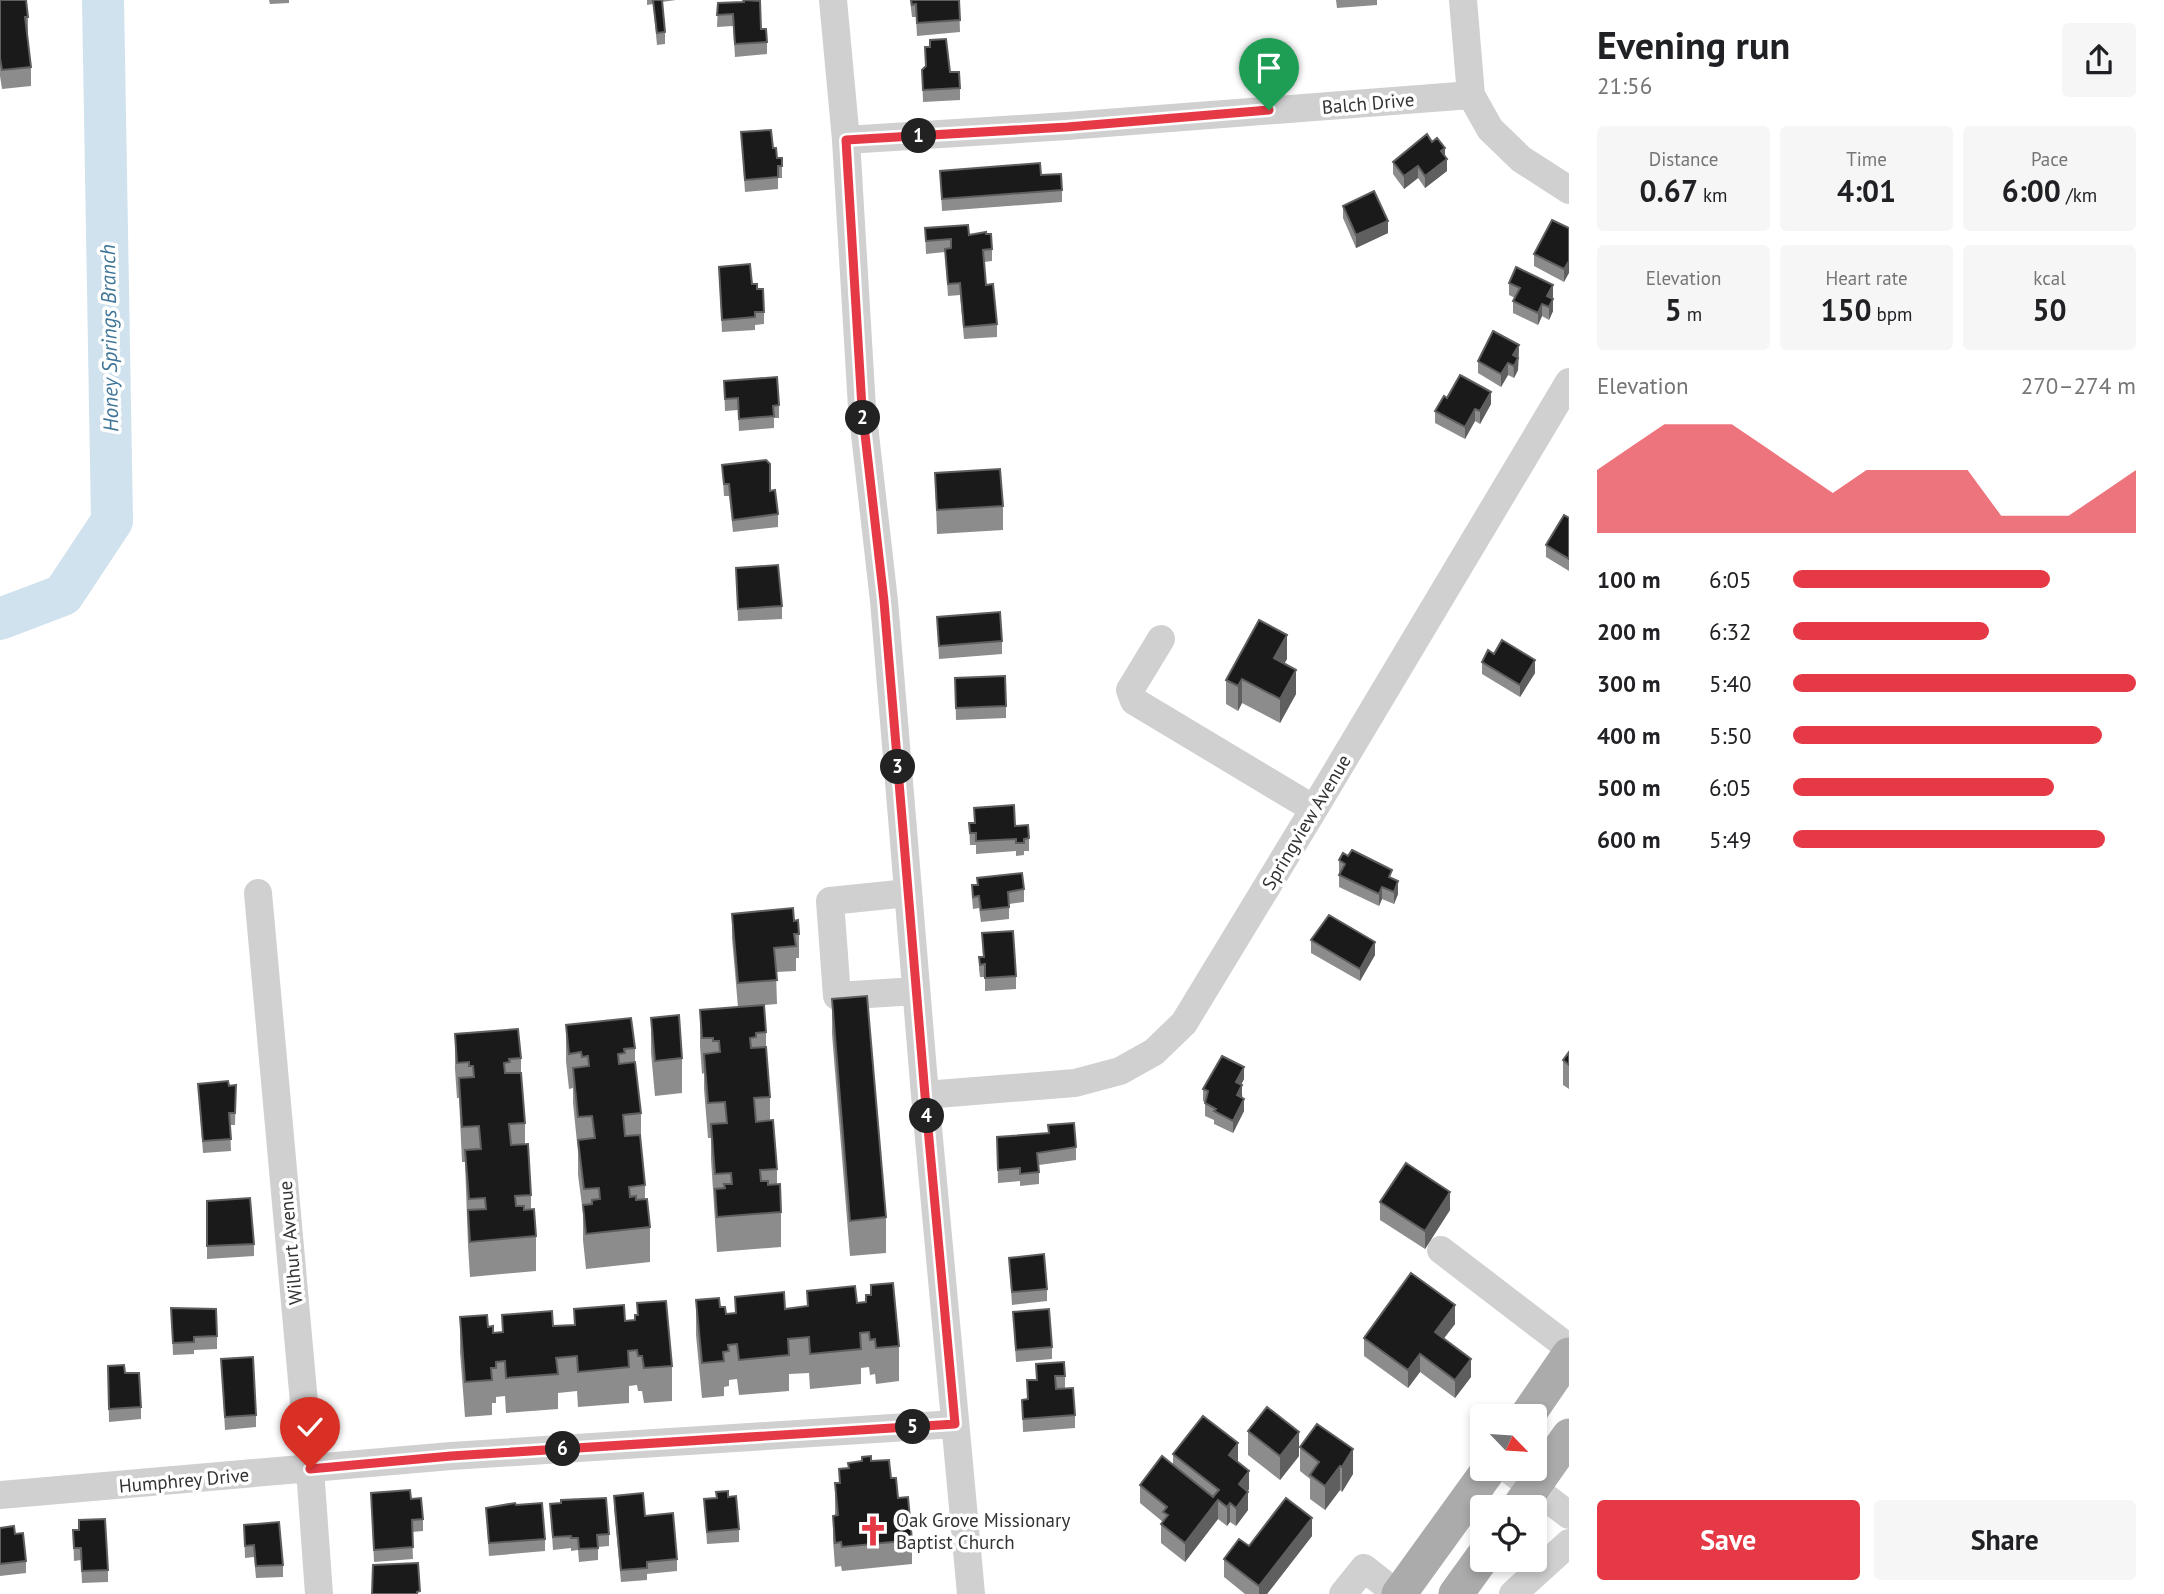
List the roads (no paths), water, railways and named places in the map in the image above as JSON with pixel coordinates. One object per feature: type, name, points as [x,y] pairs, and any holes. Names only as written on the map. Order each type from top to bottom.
[{"type":"main road","points":[[1535,1404],[1569,1355]]},
{"type":"main road","points":[[1519,1488],[1569,1436]]},
{"type":"main road","points":[[1398,1594],[1481,1481]]},
{"type":"main road","points":[[1456,1594],[1472,1572]]},
{"type":"street","points":[[833,0],[846,140],[862,408],[884,601],[925,1095],[971,1594]]},
{"type":"street","points":[[1462,0],[1471,94],[1490,130],[1521,159],[1569,190]]},
{"type":"street","name":"Balch Drive","points":[[846,140],[1067,127],[1471,94]]},
{"type":"street","name":"Springview Avenue","points":[[925,1095],[1075,1083],[1120,1071],[1154,1052],[1184,1023],[1569,382]]},
{"type":"street","points":[[1161,639],[1130,690],[1134,701],[1314,809]]},
{"type":"street","name":"Wilhurt Avenue","points":[[258,893],[319,1594]]},
{"type":"street","points":[[908,893],[830,901],[837,996],[916,990]]},
{"type":"street","points":[[1441,1250],[1569,1348]]},
{"type":"street","name":"Humphrey Drive","points":[[0,1494],[451,1456],[955,1424]]},
{"type":"street","points":[[1519,1488],[1569,1515]]},
{"type":"street","points":[[1513,1594],[1569,1543]]},
{"type":"street","points":[[1343,1594],[1364,1568],[1398,1594]]},
{"type":"waterway","name":"Honey Springs Branch","points":[[0,619],[63,595],[112,521],[103,0]]},
{"type":"place","name":"Oak Grove Missionary Baptist Church","points":[[873,1531]]}]
